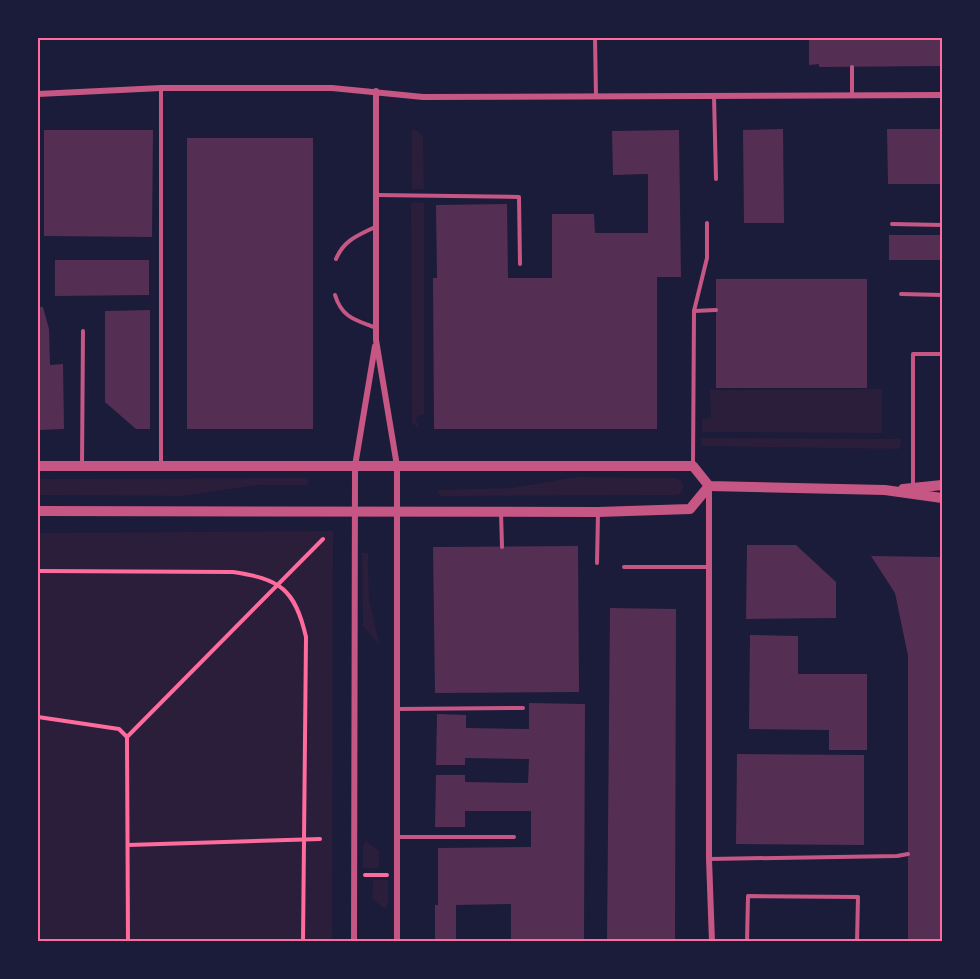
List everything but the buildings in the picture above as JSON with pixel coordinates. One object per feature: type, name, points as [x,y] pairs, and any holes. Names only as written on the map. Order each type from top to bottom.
[{"type":"street","points":[[38,94],[161,88],[332,88],[423,97],[942,96]]},
{"type":"street","points":[[376,91],[376,340],[397,466],[397,942]]},
{"type":"street","points":[[354,942],[355,466],[376,340]]},
{"type":"street","points":[[38,466],[693,466],[709,486],[709,860],[712,942]]},
{"type":"street","points":[[709,486],[885,490],[942,485]]},
{"type":"street","points":[[38,511],[598,512],[690,509],[709,486]]},
{"type":"street","points":[[885,490],[942,498]]},
{"type":"lane","points":[[595,38],[596,96]]},
{"type":"lane","points":[[852,67],[852,96]]},
{"type":"lane","points":[[161,88],[161,465]]},
{"type":"lane","points":[[714,96],[716,179]]},
{"type":"lane","points":[[376,195],[519,197],[520,264]]},
{"type":"lane","points":[[693,466],[694,311],[707,258],[707,223]]},
{"type":"lane","points":[[892,224],[942,225]]},
{"type":"lane","points":[[336,259],[347,242],[375,227]]},
{"type":"lane","points":[[902,294],[942,295]]},
{"type":"lane","points":[[335,296],[339,308],[346,315],[376,328]]},
{"type":"lane","points":[[694,311],[716,310]]},
{"type":"lane","points":[[82,466],[83,331]]},
{"type":"lane","points":[[913,488],[913,354],[942,354]]},
{"type":"lane","points":[[501,512],[502,547]]},
{"type":"lane","points":[[597,563],[598,512]]},
{"type":"lane","points":[[624,567],[709,567]]},
{"type":"lane","points":[[396,709],[523,708]]},
{"type":"lane","points":[[397,837],[514,837]]},
{"type":"lane","points":[[709,860],[908,854]]},
{"type":"lane","points":[[747,942],[748,896],[858,897],[857,942]]},
{"type":"path","points":[[128,942],[127,736],[323,538]]},
{"type":"path","points":[[38,571],[233,572],[260,576],[276,583],[289,595],[301,616],[306,637],[303,942]]},
{"type":"path","points":[[38,717],[119,729],[127,736]]},
{"type":"path","points":[[128,845],[320,839]]},
{"type":"path","points":[[364,875],[388,875]]},
{"type":"shaded area","points":[[412,130],[416,130],[423,136],[424,189],[412,188]]},
{"type":"shaded area","points":[[413,202],[424,203],[424,415],[417,416],[418,427],[412,423],[411,205]]},
{"type":"shaded area","points":[[882,389],[882,433],[702,432],[702,419],[711,418],[710,390]]},
{"type":"shaded area","points":[[701,438],[901,439],[901,446],[898,449],[702,446]]},
{"type":"shaded area","points":[[576,477],[676,478],[681,480],[684,487],[680,494],[676,495],[441,496],[438,492],[440,490],[512,488]]},
{"type":"shaded area","points":[[307,478],[309,481],[307,485],[258,485],[182,496],[38,495],[38,479]]},
{"type":"shaded area","points":[[333,531],[332,941],[38,941],[38,533]]},
{"type":"shaded area","points":[[362,553],[368,553],[369,599],[379,644],[363,626]]},
{"type":"shaded area","points":[[366,841],[379,851],[379,868],[363,868],[363,846]]},
{"type":"shaded area","points":[[373,880],[388,880],[388,904],[385,909],[372,899]]}]
